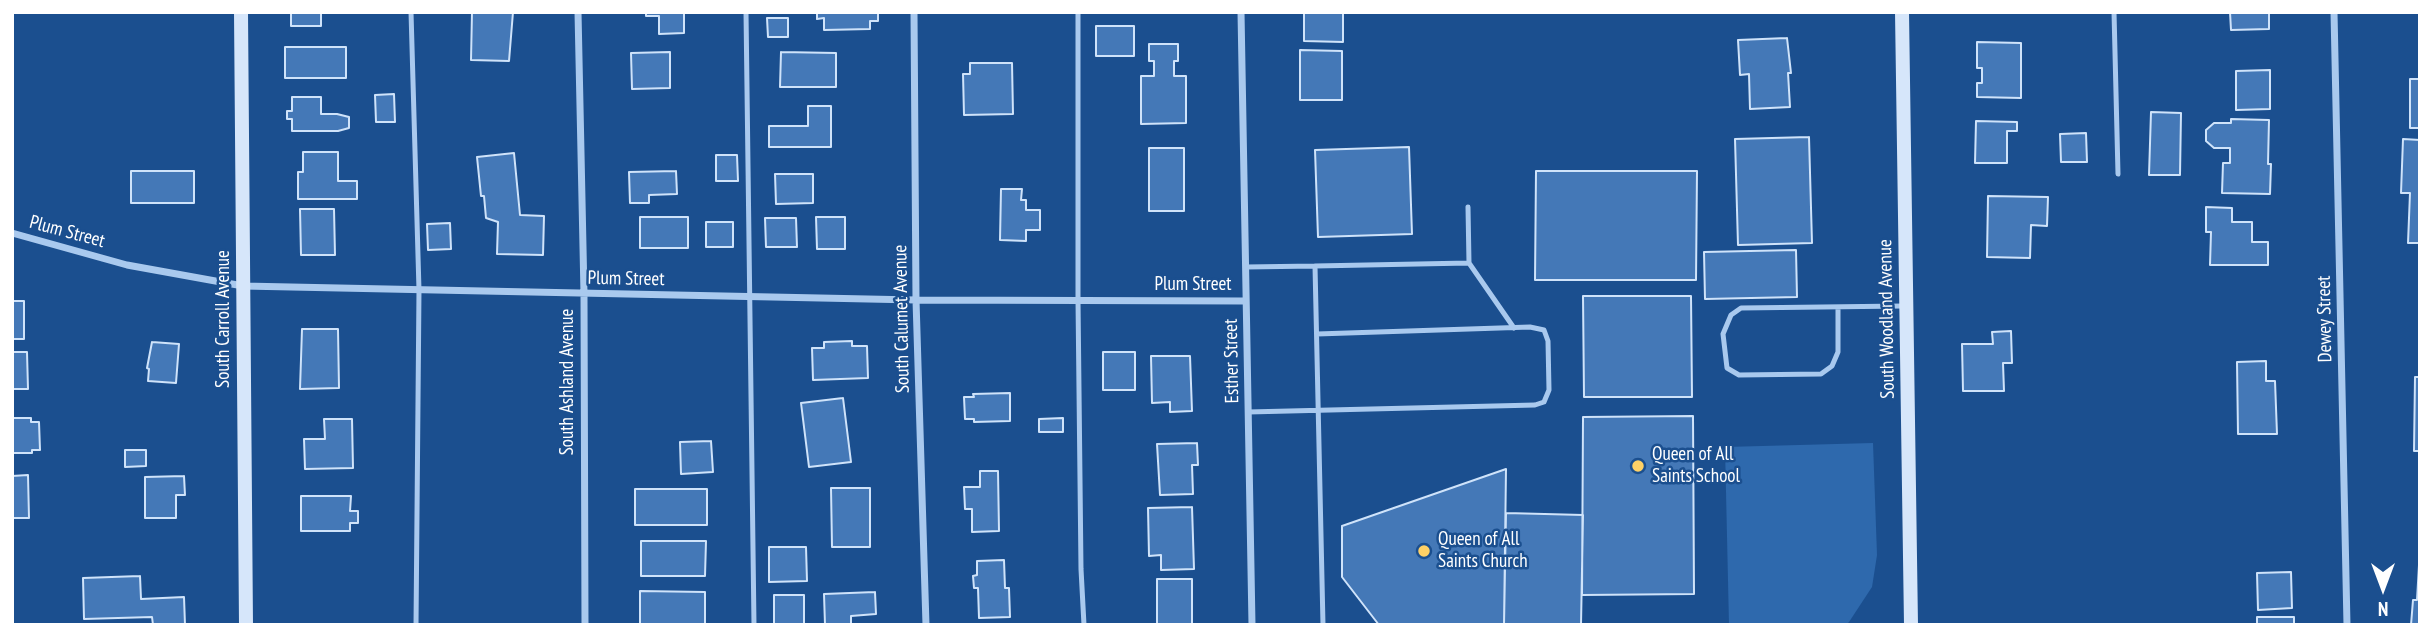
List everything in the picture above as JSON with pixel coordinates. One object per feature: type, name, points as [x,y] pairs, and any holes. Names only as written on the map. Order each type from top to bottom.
[{"type":"street","name":"South Carroll Avenue","points":[[241,12],[246,625]]},
{"type":"street","name":"South Ashland Avenue","points":[[578,12],[584,294],[585,625]]},
{"type":"street","name":"South Calumet Avenue","points":[[914,12],[916,300],[926,625]]},
{"type":"street","name":"Esther Street","points":[[1241,12],[1252,625]]},
{"type":"street","name":"South Woodland Avenue","points":[[1902,12],[1911,625]]},
{"type":"street","name":"Dewey Street","points":[[2334,12],[2347,625]]},
{"type":"street","name":"Plum Street","points":[[12,233],[127,265],[243,286],[916,300],[1246,301]]},
{"type":"lane","points":[[411,12],[419,290],[416,625]]},
{"type":"lane","points":[[746,12],[754,625]]},
{"type":"lane","points":[[1077,12],[1081,569],[1084,625]]},
{"type":"lane","points":[[2114,12],[2118,174]]},
{"type":"lane","points":[[1468,207],[1469,263],[1514,328]]},
{"type":"lane","points":[[1246,267],[1469,263]]},
{"type":"lane","points":[[1315,266],[1323,625]]},
{"type":"lane","points":[[1838,307],[1838,352],[1832,366],[1821,373],[1739,375],[1727,368],[1723,334],[1731,315],[1741,308],[1906,306]]},
{"type":"lane","points":[[1248,412],[1535,405],[1544,402],[1549,390],[1548,341],[1544,330],[1514,328],[1317,334]]},
{"type":"shaded area","points":[[1873,443],[1877,555],[1872,587],[1849,622],[1846,625],[1729,625],[1725,447]]},
{"type":"building","points":[[291,12],[321,12],[321,26],[291,26]]},
{"type":"building","points":[[472,12],[513,12],[509,61],[471,60]]},
{"type":"building","points":[[646,12],[684,12],[684,33],[659,34],[659,16],[646,16]]},
{"type":"building","points":[[817,12],[878,12],[878,21],[870,21],[870,29],[824,30],[824,18],[817,19]]},
{"type":"building","points":[[1304,12],[1343,12],[1343,42],[1304,41]]},
{"type":"building","points":[[2230,12],[2269,12],[2269,29],[2231,30]]},
{"type":"building","points":[[767,18],[788,18],[788,37],[768,37]]},
{"type":"building","points":[[1096,26],[1134,26],[1134,56],[1096,56]]},
{"type":"building","points":[[1787,38],[1791,73],[1788,73],[1790,107],[1750,109],[1749,74],[1740,75],[1738,40]]},
{"type":"building","points":[[1977,42],[2021,43],[2021,98],[1977,97],[1977,83],[1982,83],[1982,68],[1977,68]]},
{"type":"building","points":[[1149,44],[1178,44],[1178,61],[1174,61],[1174,76],[1186,76],[1186,123],[1141,124],[1141,76],[1154,76],[1154,61],[1149,61]]},
{"type":"building","points":[[285,47],[346,47],[346,78],[285,78]]},
{"type":"building","points":[[1300,50],[1342,51],[1342,100],[1300,100]]},
{"type":"building","points":[[670,52],[670,88],[632,89],[631,53]]},
{"type":"building","points":[[781,52],[836,53],[836,87],[780,87]]},
{"type":"building","points":[[970,63],[1012,63],[1013,114],[964,115],[963,74],[970,74]]},
{"type":"building","points":[[2270,70],[2270,109],[2236,110],[2236,71]]},
{"type":"building","points":[[2410,79],[2420,79],[2420,128],[2410,128]]},
{"type":"building","points":[[394,94],[395,122],[376,122],[375,95]]},
{"type":"building","points":[[292,97],[321,97],[321,114],[349,117],[349,128],[338,131],[292,131],[292,119],[287,119],[287,111],[292,111]]},
{"type":"building","points":[[808,106],[831,106],[831,147],[769,147],[769,126],[808,126]]},
{"type":"building","points":[[2151,112],[2181,113],[2180,175],[2149,175]]},
{"type":"building","points":[[2231,119],[2269,120],[2270,194],[2222,193],[2223,163],[2230,163],[2230,148],[2214,148],[2206,141],[2206,130],[2214,123],[2231,123]]},
{"type":"building","points":[[1976,121],[2017,122],[2017,131],[2007,131],[2007,163],[1975,163]]},
{"type":"building","points":[[2086,133],[2087,162],[2061,162],[2060,134]]},
{"type":"building","points":[[1809,137],[1812,243],[1738,245],[1735,139]]},
{"type":"building","points":[[2403,139],[2420,140],[2420,243],[2408,243],[2410,193],[2401,193]]},
{"type":"building","points":[[1409,147],[1412,234],[1318,237],[1315,150]]},
{"type":"building","points":[[1149,148],[1184,148],[1184,211],[1149,211]]},
{"type":"building","points":[[303,152],[338,152],[338,181],[357,181],[357,199],[298,199],[298,172],[303,172]]},
{"type":"building","points":[[514,153],[520,215],[544,216],[543,255],[497,254],[498,222],[486,218],[477,157]]},
{"type":"building","points":[[716,155],[737,155],[738,181],[716,181]]},
{"type":"building","points":[[131,171],[194,171],[194,203],[131,203]]},
{"type":"building","points":[[676,171],[677,194],[649,195],[649,203],[630,203],[629,172]]},
{"type":"building","points":[[1536,171],[1697,171],[1696,280],[1535,280]]},
{"type":"building","points":[[775,174],[813,174],[813,203],[776,204]]},
{"type":"building","points":[[1001,189],[1022,189],[1021,200],[1026,200],[1026,210],[1040,210],[1040,230],[1026,230],[1026,241],[1000,240]]},
{"type":"building","points":[[1988,196],[2048,197],[2047,226],[2031,225],[2030,258],[1987,257]]},
{"type":"building","points":[[2206,207],[2232,208],[2232,222],[2252,222],[2252,242],[2268,242],[2268,265],[2210,265],[2211,232],[2206,232]]},
{"type":"building","points":[[300,209],[334,209],[335,255],[301,255]]},
{"type":"building","points":[[640,217],[688,217],[688,248],[640,248]]},
{"type":"building","points":[[816,217],[845,217],[845,249],[817,249]]},
{"type":"building","points":[[765,218],[796,218],[797,247],[766,247]]},
{"type":"building","points":[[706,222],[733,222],[733,247],[706,247]]},
{"type":"building","points":[[450,223],[451,249],[428,250],[427,224]]},
{"type":"building","points":[[1796,250],[1797,297],[1705,299],[1704,252]]},
{"type":"building","points":[[1583,296],[1691,296],[1692,397],[1584,397]]},
{"type":"building","points":[[12,301],[24,301],[24,339],[12,339]]},
{"type":"building","points":[[302,329],[338,329],[339,388],[300,389]]},
{"type":"building","points":[[2011,331],[2012,363],[2003,363],[2004,391],[1963,391],[1962,344],[1993,344],[1992,332]]},
{"type":"building","points":[[852,341],[852,346],[867,346],[868,378],[813,380],[812,348],[824,348],[824,342]]},
{"type":"building","points":[[152,342],[179,344],[176,383],[148,381],[147,368]]},
{"type":"building","points":[[12,352],[27,352],[28,389],[12,389]]},
{"type":"building","points":[[1103,352],[1135,352],[1135,390],[1103,390]]},
{"type":"building","points":[[1151,356],[1190,356],[1192,411],[1170,412],[1170,402],[1152,403]]},
{"type":"building","points":[[2266,361],[2266,381],[2275,381],[2277,434],[2238,434],[2237,362]]},
{"type":"building","points":[[2415,377],[2420,377],[2420,451],[2414,451]]},
{"type":"building","points":[[1010,393],[1010,421],[974,422],[974,419],[965,419],[964,397],[974,397],[973,394]]},
{"type":"building","points":[[843,398],[851,462],[809,467],[801,403]]},
{"type":"building","name":"Queen of All Saints School","points":[[1693,416],[1694,594],[1582,595],[1583,417]]},
{"type":"building","points":[[12,418],[31,418],[31,422],[39,422],[40,450],[32,450],[32,453],[12,453]]},
{"type":"building","points":[[1063,418],[1063,432],[1039,432],[1039,419]]},
{"type":"building","points":[[324,419],[352,419],[353,468],[305,469],[304,439],[325,439]]},
{"type":"building","points":[[711,441],[713,472],[681,474],[680,442]]},
{"type":"building","points":[[1197,443],[1198,465],[1192,465],[1193,494],[1160,495],[1157,444]]},
{"type":"building","points":[[125,450],[146,450],[146,466],[125,467]]},
{"type":"building","name":"Queen of All Saints Church","points":[[1506,469],[1504,625],[1379,625],[1342,577],[1342,526]]},
{"type":"building","points":[[980,471],[998,471],[999,531],[972,532],[972,509],[965,509],[964,487],[980,487]]},
{"type":"building","points":[[28,475],[29,518],[12,518],[12,476]]},
{"type":"building","points":[[184,476],[185,495],[176,495],[176,518],[145,518],[145,477]]},
{"type":"building","points":[[831,488],[870,488],[870,547],[832,547]]},
{"type":"building","points":[[635,489],[707,489],[707,525],[635,525]]},
{"type":"building","points":[[301,496],[351,496],[350,511],[358,511],[358,523],[350,523],[350,531],[301,531]]},
{"type":"building","points":[[1192,507],[1194,569],[1161,570],[1161,555],[1149,556],[1148,508]]},
{"type":"building","points":[[1506,513],[1583,515],[1581,625],[1504,625]]},
{"type":"building","points":[[641,541],[706,541],[705,576],[641,576]]},
{"type":"building","points":[[769,547],[806,547],[807,581],[769,582]]},
{"type":"building","points":[[1004,560],[1010,617],[979,618],[978,588],[974,588],[973,576],[977,575],[977,561]]},
{"type":"building","points":[[2419,565],[2420,625],[2411,625],[2413,600],[2417,600]]},
{"type":"building","points":[[2291,572],[2292,608],[2258,610],[2257,573]]},
{"type":"building","points":[[140,576],[141,599],[184,597],[185,625],[153,625],[152,617],[84,619],[83,578]]},
{"type":"building","points":[[1157,579],[1192,579],[1192,625],[1157,625]]},
{"type":"building","points":[[640,591],[705,592],[705,625],[640,625]]},
{"type":"building","points":[[875,592],[876,614],[851,616],[851,625],[825,625],[824,594]]},
{"type":"building","points":[[774,595],[804,595],[804,625],[774,625]]},
{"type":"building","points":[[2257,617],[2294,617],[2294,625],[2257,625]]},
{"type":"place","name":"Queen of All Saints School","points":[[1638,466]]},
{"type":"place","name":"Queen of All Saints Church","points":[[1424,551]]}]
